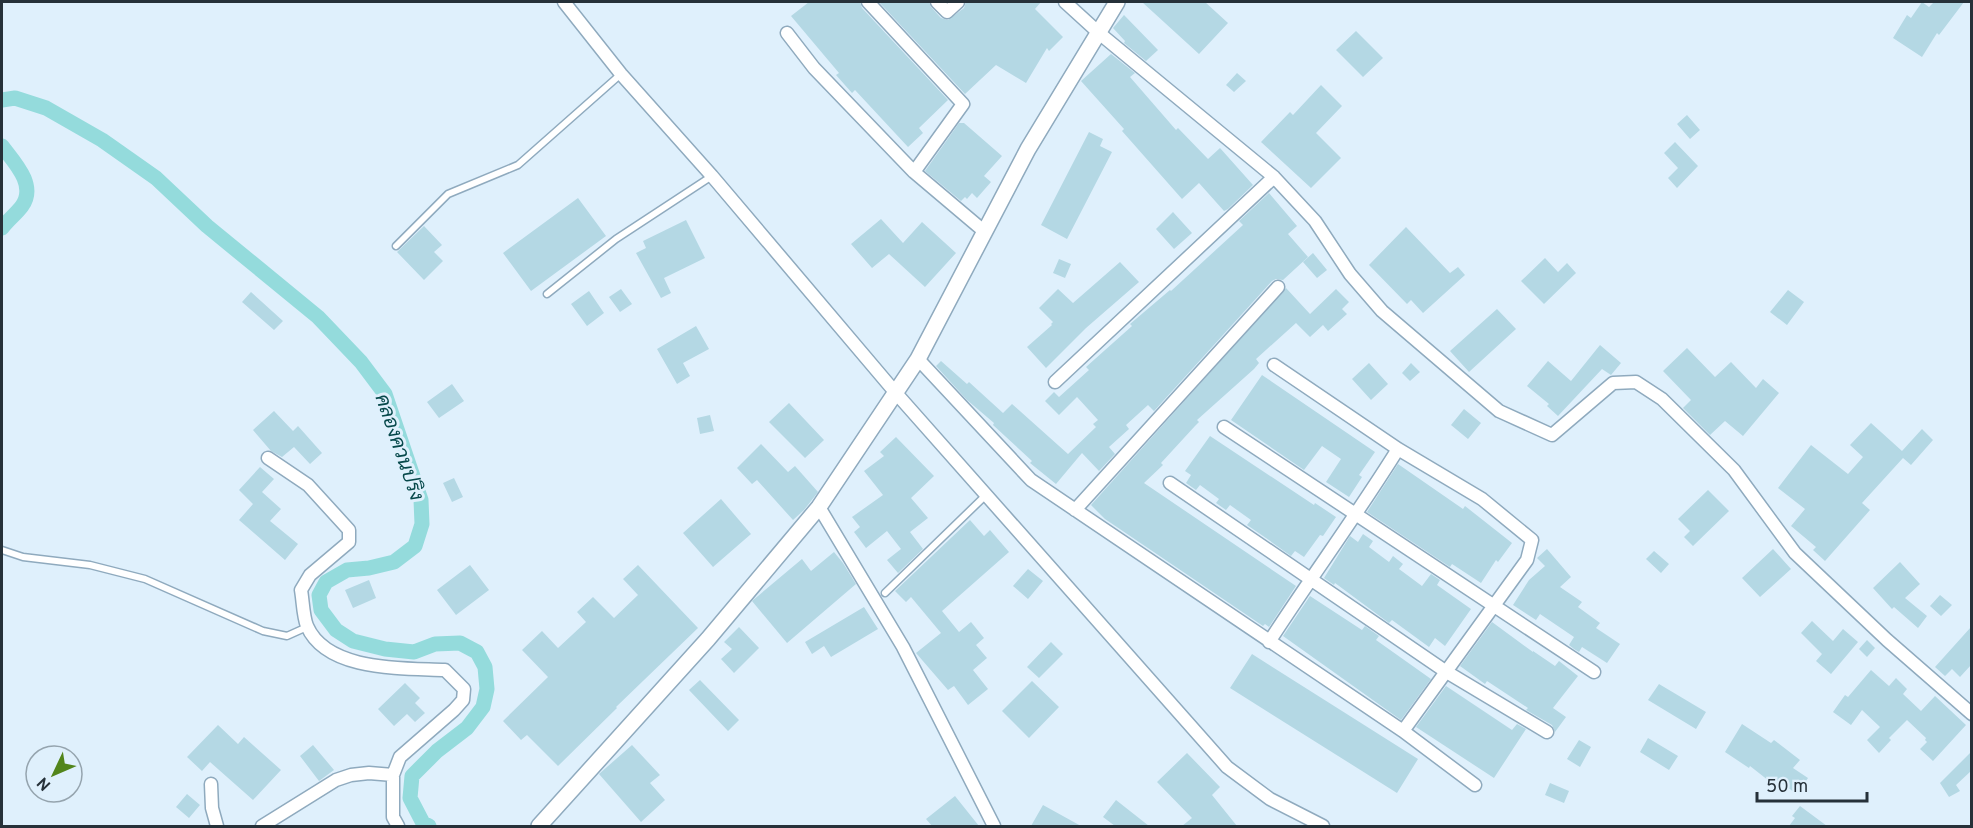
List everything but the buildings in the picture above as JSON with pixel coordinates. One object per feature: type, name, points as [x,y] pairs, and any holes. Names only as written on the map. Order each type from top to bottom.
[{"type":"street","points":[[564,2],[621,74],[712,176],[985,496],[1227,767],[1270,799],[1323,826]]},
{"type":"street","points":[[868,2],[963,104],[914,172]]},
{"type":"street","points":[[937,2],[947,12],[958,2]]},
{"type":"street","points":[[1065,2],[1099,33],[1275,177],[1315,220],[1350,274],[1382,311],[1499,411],[1552,435],[1613,382],[1636,382],[1662,399],[1734,470],[1794,553],[1971,714]]},
{"type":"street","points":[[539,826],[708,639],[819,507],[918,359],[1028,149],[1117,2]]},
{"type":"street","points":[[787,33],[814,69],[914,172],[985,232]]},
{"type":"street","points":[[1055,382],[1275,177]]},
{"type":"street","points":[[1075,510],[1278,287]]},
{"type":"street","points":[[918,359],[1031,480],[1403,731],[1475,785]]},
{"type":"street","points":[[1274,365],[1398,449],[1482,499],[1532,540],[1527,560],[1403,731]]},
{"type":"street","points":[[1224,427],[1594,672]]},
{"type":"street","points":[[1269,642],[1309,580],[1357,515],[1398,449]]},
{"type":"street","points":[[268,458],[308,485],[349,530],[349,542],[310,574],[301,590],[308,626],[317,639],[333,654],[365,665],[445,670],[464,689],[463,700],[454,710],[400,756],[393,775],[393,817],[398,826]]},
{"type":"street","points":[[1170,483],[1445,671],[1547,732]]},
{"type":"street","points":[[819,507],[903,647],[994,826]]},
{"type":"street","points":[[262,826],[336,780],[369,772],[393,775]]},
{"type":"street","points":[[211,784],[212,808],[217,826]]},
{"type":"lane","points":[[396,246],[448,194],[518,165],[621,74]]},
{"type":"lane","points":[[547,294],[616,239],[712,176]]},
{"type":"lane","points":[[885,592],[985,496]]},
{"type":"lane","points":[[2,550],[23,557],[90,565],[145,579],[263,631],[287,636],[308,626]]},
{"type":"waterway","name":"คลองควนปริง","points":[[2,100],[15,98],[46,108],[102,140],[156,178],[207,226],[318,317],[361,362],[385,394],[421,500],[422,524],[415,546],[394,562],[347,570],[326,582],[319,595],[321,610],[336,630],[353,641],[385,649],[414,652],[435,644],[460,643],[477,652],[485,667],[487,689],[483,707],[467,728],[437,751],[412,776],[410,798],[423,823],[429,826]]},
{"type":"waterway","name":"คลองควนปริง","points":[[2,146],[18,166],[27,190],[22,206],[2,228]]}]
